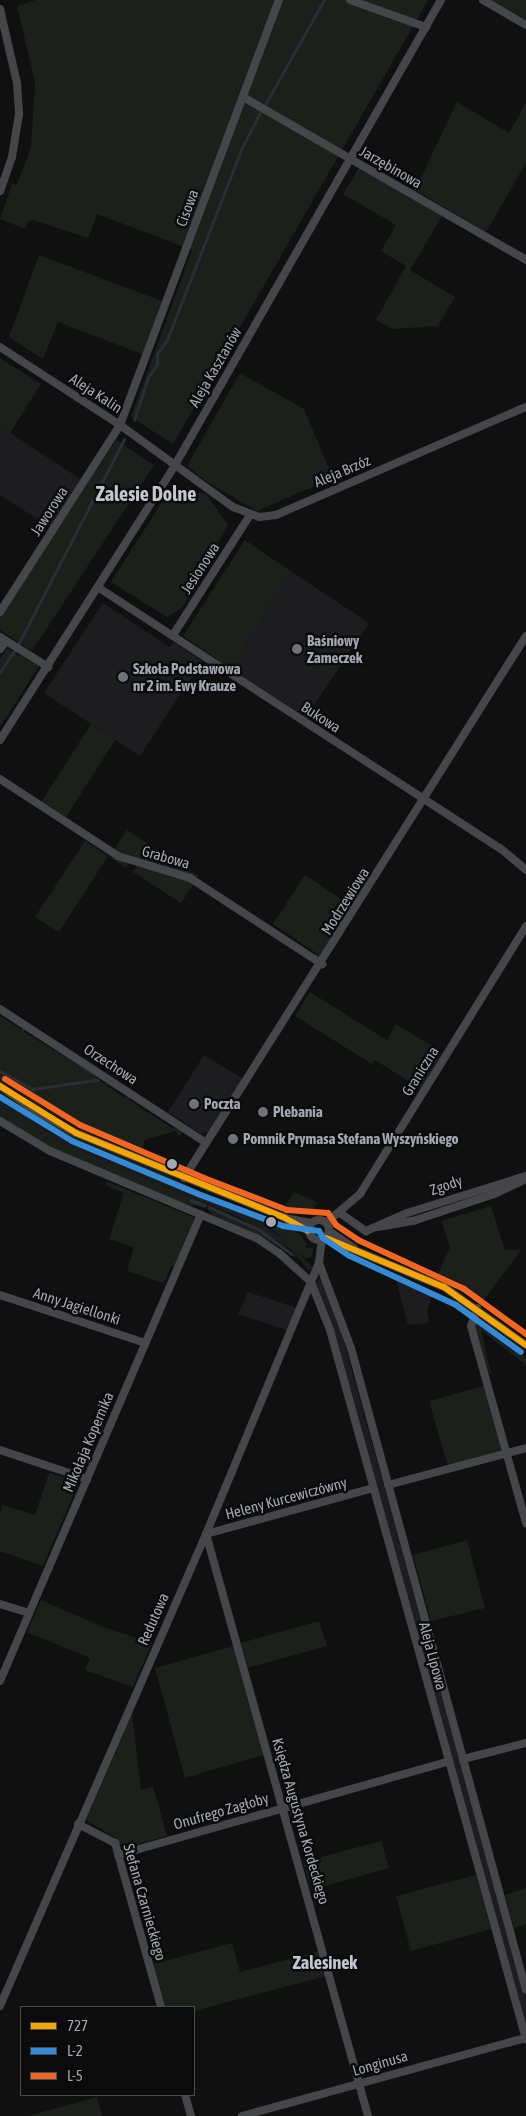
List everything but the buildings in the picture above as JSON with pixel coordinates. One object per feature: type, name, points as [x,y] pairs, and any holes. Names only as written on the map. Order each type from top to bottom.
[{"type":"street","name":"Cisowa","points":[[120,425],[279,0]]},
{"type":"street","points":[[350,0],[426,27]]},
{"type":"street","name":"Aleja Kasztanów","points":[[0,740],[99,588],[175,465],[441,0]]},
{"type":"street","points":[[483,0],[526,25]]},
{"type":"street","points":[[0,10],[17,82],[19,114],[12,157],[0,191]]},
{"type":"street","name":"Jarzębinowa","points":[[243,97],[526,260]]},
{"type":"street","name":"Aleja Kalin","points":[[0,348],[120,425],[175,465]]},
{"type":"street","name":"Aleja Brzóz","points":[[250,515],[259,518],[276,514],[526,407]]},
{"type":"street","name":"Jaworowa","points":[[0,612],[120,425]]},
{"type":"street","points":[[175,465],[250,515]]},
{"type":"street","name":"Jesionowa","points":[[172,635],[250,515]]},
{"type":"street","name":"Bukowa","points":[[99,588],[500,848],[526,870]]},
{"type":"street","name":"Modrzewiowa","points":[[184,1178],[322,964],[526,636]]},
{"type":"street","points":[[0,649],[3,639],[48,667]]},
{"type":"street","name":"Grabowa","points":[[0,779],[118,856],[190,878],[322,964]]},
{"type":"street","name":"Graniczna","points":[[326,1223],[360,1194],[526,926]]},
{"type":"street","name":"Orzechowa","points":[[0,1009],[206,1144]]},
{"type":"street","points":[[0,1086],[76,1133],[285,1218],[308,1231],[313,1239],[326,1236],[444,1287],[477,1308],[526,1345]]},
{"type":"street","points":[[0,1121],[50,1151],[201,1214],[267,1244],[311,1282]]},
{"type":"street","name":"Zgody","points":[[340,1213],[363,1230],[378,1227],[407,1213],[526,1177]]},
{"type":"street","name":"Mikołaja Kopernika","points":[[0,1681],[201,1214]]},
{"type":"street","points":[[285,1218],[311,1223],[320,1220],[326,1223],[326,1236]]},
{"type":"street","points":[[308,1231],[311,1223]]},
{"type":"street","name":"Redutowa","points":[[0,2006],[206,1534],[311,1282],[326,1236]]},
{"type":"street","name":"Aleja Lipowa","points":[[319,1262],[351,1348],[526,1990]]},
{"type":"street","name":"Aleja Lipowa","points":[[311,1282],[330,1330],[447,1762],[526,2038]]},
{"type":"street","name":"Anny Jagiellonki","points":[[0,1295],[145,1344]]},
{"type":"street","points":[[477,1308],[471,1326],[526,1523]]},
{"type":"street","points":[[388,1484],[526,1448]]},
{"type":"street","points":[[0,1450],[87,1479]]},
{"type":"street","name":"Heleny Kurcewiczówny","points":[[206,1534],[373,1488]]},
{"type":"street","name":"Księdza Augustyna Kordeckiego","points":[[206,1534],[368,2116]]},
{"type":"street","points":[[0,1604],[29,1613]]},
{"type":"street","points":[[463,1759],[526,1742]]},
{"type":"street","name":"Onufrego Zagłoby","points":[[118,1855],[447,1762]]},
{"type":"street","name":"Stefana Czarnieckiego","points":[[78,1824],[112,1839],[161,2006]]},
{"type":"street","name":"Longinusa","points":[[242,2116],[526,2038]]},
{"type":"street","points":[[185,2096],[191,2116]]},
{"type":"shaded area","points":[[36,0],[428,0],[173,444],[131,417],[192,250],[97,214],[88,238],[33,220],[28,221],[25,229],[0,219],[12,184],[17,185],[31,147],[35,82],[17,6]]},
{"type":"shaded area","points":[[491,0],[526,0],[526,20]]},
{"type":"shaded area","points":[[457,102],[509,133],[526,103],[526,163],[486,232],[415,190]]},
{"type":"shaded area","points":[[359,168],[442,216],[410,270],[455,297],[438,326],[393,329],[376,320],[406,266],[381,251],[396,225],[343,194]]},
{"type":"shaded area","points":[[39,255],[162,301],[142,354],[58,322],[43,359],[9,337]]},
{"type":"shaded area","points":[[0,358],[41,384],[10,433],[0,426]]},
{"type":"shaded area","points":[[240,373],[304,409],[333,478],[257,511],[207,482],[187,466]]},
{"type":"shaded area","points":[[0,426],[80,479],[50,527],[0,495]]},
{"type":"shaded area","points":[[116,440],[154,465],[32,651],[0,630],[0,617]]},
{"type":"shaded area","points":[[171,488],[206,494],[228,525],[183,607],[167,617],[111,582]]},
{"type":"shaded area","points":[[245,540],[292,572],[230,668],[183,636]]},
{"type":"shaded area","name":"Baśniowy Zameczek","points":[[292,572],[369,623],[306,717],[230,668]]},
{"type":"shaded area","name":"Szkoła Podstawowa nr 2 im. Ewy Krauze","points":[[103,603],[170,647],[174,642],[202,661],[140,756],[44,693]]},
{"type":"shaded area","points":[[7,648],[39,666],[0,727],[0,659]]},
{"type":"shaded area","points":[[91,724],[115,740],[66,817],[42,801]]},
{"type":"shaded area","points":[[127,830],[198,876],[196,879],[114,850]]},
{"type":"shaded area","points":[[85,841],[108,856],[59,932],[35,917]]},
{"type":"shaded area","points":[[108,856],[129,863],[126,868]]},
{"type":"shaded area","points":[[137,865],[181,878],[194,884],[181,903],[133,872]]},
{"type":"shaded area","points":[[305,875],[352,906],[320,956],[273,924]]},
{"type":"shaded area","points":[[310,992],[387,1040],[396,1024],[442,1052],[421,1089],[375,1060],[372,1064],[295,1016]]},
{"type":"shaded area","points":[[0,1016],[21,1029],[24,1028],[24,1032],[86,1069],[104,1084],[107,1082],[107,1086],[125,1098],[129,1097],[129,1100],[170,1127],[181,1130],[181,1135],[178,1136],[176,1131],[144,1140],[143,1152],[82,1131],[30,1101],[0,1080]]},
{"type":"shaded area","points":[[204,1055],[243,1079],[210,1132],[201,1134],[168,1112]]},
{"type":"shaded area","points":[[0,1091],[77,1138],[162,1173],[198,1190],[209,1199],[36,1126],[0,1100]]},
{"type":"shaded area","points":[[0,1100],[36,1126],[71,1143],[258,1221],[292,1245],[313,1268],[309,1271],[291,1249],[239,1217],[42,1135],[0,1106]]},
{"type":"shaded area","points":[[0,1106],[42,1135],[207,1204],[205,1208],[182,1203],[45,1145],[0,1117]]},
{"type":"shaded area","points":[[106,1181],[193,1217],[194,1224],[176,1268],[171,1266],[164,1283],[127,1271],[134,1247],[109,1239],[124,1193],[105,1185]]},
{"type":"shaded area","points":[[294,1192],[317,1202],[312,1214],[283,1209]]},
{"type":"shaded area","points":[[211,1197],[268,1222],[267,1225],[284,1226],[299,1234],[307,1244],[306,1248],[313,1248],[312,1256],[306,1259],[272,1229],[210,1200]]},
{"type":"shaded area","points":[[208,1205],[265,1230],[301,1260],[260,1236],[213,1215],[207,1209]]},
{"type":"shaded area","points":[[491,1206],[505,1250],[521,1250],[483,1301],[500,1316],[457,1284],[458,1282],[438,1274],[450,1247],[441,1221]]},
{"type":"shaded area","points":[[348,1234],[391,1256],[390,1259],[345,1236]]},
{"type":"shaded area","points":[[395,1276],[432,1295],[427,1311],[429,1323],[408,1325]]},
{"type":"shaded area","points":[[320,1277],[331,1295],[526,2001],[526,2033],[316,1284]]},
{"type":"shaded area","points":[[248,1292],[297,1308],[287,1330],[238,1314]]},
{"type":"shaded area","points":[[478,1320],[526,1358],[526,1365],[481,1330],[491,1374],[489,1374],[474,1322]]},
{"type":"shaded area","points":[[484,1386],[502,1452],[448,1467],[429,1401]]},
{"type":"shaded area","points":[[49,1473],[79,1482],[43,1566],[0,1551],[0,1514],[3,1505],[35,1515]]},
{"type":"shaded area","points":[[467,1540],[485,1608],[431,1621],[413,1555]]},
{"type":"shaded area","points":[[41,1600],[103,1627],[152,1643],[133,1687],[85,1670],[90,1658],[27,1632]]},
{"type":"shaded area","points":[[319,1621],[327,1646],[248,1668],[241,1643]]},
{"type":"shaded area","points":[[233,1646],[264,1755],[185,1778],[155,1668]]},
{"type":"shaded area","points":[[132,1714],[141,1790],[153,1786],[167,1836],[132,1846],[121,1845],[114,1837],[86,1820]]},
{"type":"shaded area","points":[[381,1841],[389,1868],[312,1890],[303,1862]]},
{"type":"shaded area","points":[[476,1875],[491,1929],[411,1951],[396,1896]]},
{"type":"shaded area","points":[[526,1888],[526,1924],[514,1928],[505,1895]]},
{"type":"shaded area","points":[[232,1943],[240,1972],[319,1951],[326,1976],[195,2011],[195,2006],[166,2006],[153,1964]]},
{"type":"shaded area","points":[[97,2097],[102,2116],[28,2116]]},
{"type":"waterway","points":[[265,105],[324,0]]},
{"type":"waterway","points":[[134,420],[148,378],[157,364],[157,354],[167,340],[242,148],[260,113]]},
{"type":"waterway","points":[[19,643],[124,440]]},
{"type":"waterway","points":[[0,672],[14,651]]},
{"type":"waterway","points":[[0,1071],[32,1089],[97,1080]]},
{"type":"waterway","points":[[0,1095],[77,1142],[195,1192]]},
{"type":"waterway","points":[[191,1200],[205,1205]]},
{"type":"waterway","points":[[209,1207],[260,1230],[292,1254]]},
{"type":"transit line","name":"L-5","points":[[5,1079],[80,1125],[204,1178],[287,1210],[328,1213],[336,1225],[358,1240],[464,1289],[526,1334]]},
{"type":"transit line","name":"727","points":[[0,1086],[76,1133],[285,1218],[308,1231]]},
{"type":"transit line","name":"L-2","points":[[0,1097],[72,1141],[198,1194],[283,1226],[319,1231],[323,1238],[350,1256],[456,1305],[521,1352]]},
{"type":"transit line","name":"727","points":[[326,1238],[444,1287],[526,1345]]},
{"type":"place","name":"Baśniowy Zameczek","points":[[297,649]]},
{"type":"place","name":"Szkoła Podstawowa nr 2 im. Ewy Krauze","points":[[123,677]]},
{"type":"place","name":"Poczta","points":[[194,1104]]},
{"type":"place","name":"Plebania","points":[[263,1112]]},
{"type":"place","name":"Pomnik Prymasa Stefana Wyszyńskiego","points":[[233,1139]]},
{"type":"district","name":"Zalesie Dolne","points":[[146,493]]},
{"type":"district","name":"Zalesinek","points":[[325,1963]]}]
